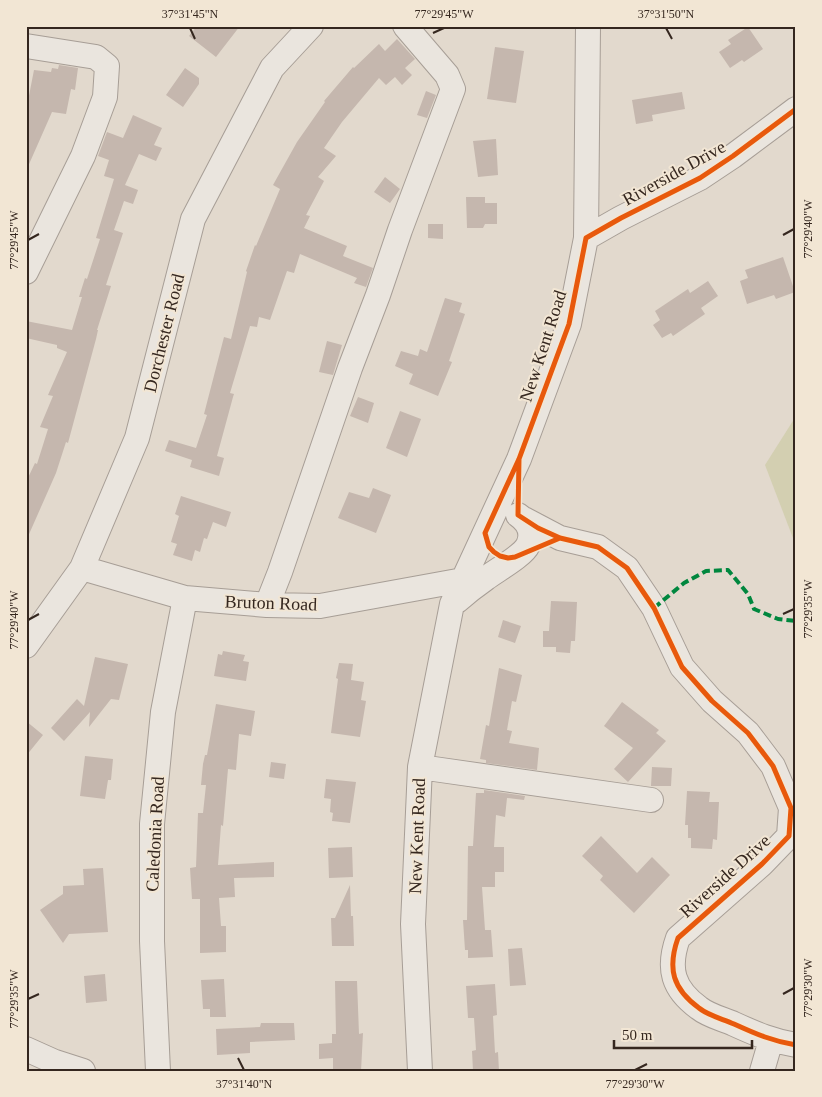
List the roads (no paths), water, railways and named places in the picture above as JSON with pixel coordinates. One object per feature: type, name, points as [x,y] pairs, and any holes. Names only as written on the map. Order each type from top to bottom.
[{"type":"street","name":"Dorchester Road","points":[[26,646],[82,568],[137,438],[193,219],[272,68],[311,26]]},
{"type":"street","points":[[266,605],[280,572],[350,368],[453,89],[447,75],[405,26]]},
{"type":"street","name":"New Kent Road","points":[[420,1071],[413,924],[420,767],[452,604],[519,459],[569,324],[586,238],[588,26]]},
{"type":"street","points":[[26,46],[96,57],[107,66],[105,98],[83,156],[26,272]]},
{"type":"street","name":"Riverside Drive","points":[[586,238],[700,178],[796,109]]},
{"type":"street","name":"New Kent Road","points":[[519,459],[521,517],[528,525],[530,533],[530,540],[519,555]]},
{"type":"street","points":[[521,517],[504,513],[497,515],[488,526],[489,547],[500,556],[508,558],[519,555],[560,538]]},
{"type":"street","name":"Riverside Drive","points":[[521,517],[560,538],[598,547],[627,568],[654,608],[682,666],[712,701],[748,733],[774,766],[791,808],[789,836],[762,864],[678,938],[672,954],[672,970],[676,982],[685,995],[700,1009],[771,1040],[796,1045]]},
{"type":"street","points":[[452,604],[519,555]]},
{"type":"street","name":"Bruton Road","points":[[82,568],[185,598],[266,605],[320,606],[463,580]]},
{"type":"street","name":"Caledonia Road","points":[[158,1071],[152,941],[152,824],[163,712],[185,598]]},
{"type":"street","points":[[420,767],[651,800]]},
{"type":"street","points":[[762,1071],[771,1040]]},
{"type":"street","points":[[26,1049],[54,1066],[83,1071]]}]
